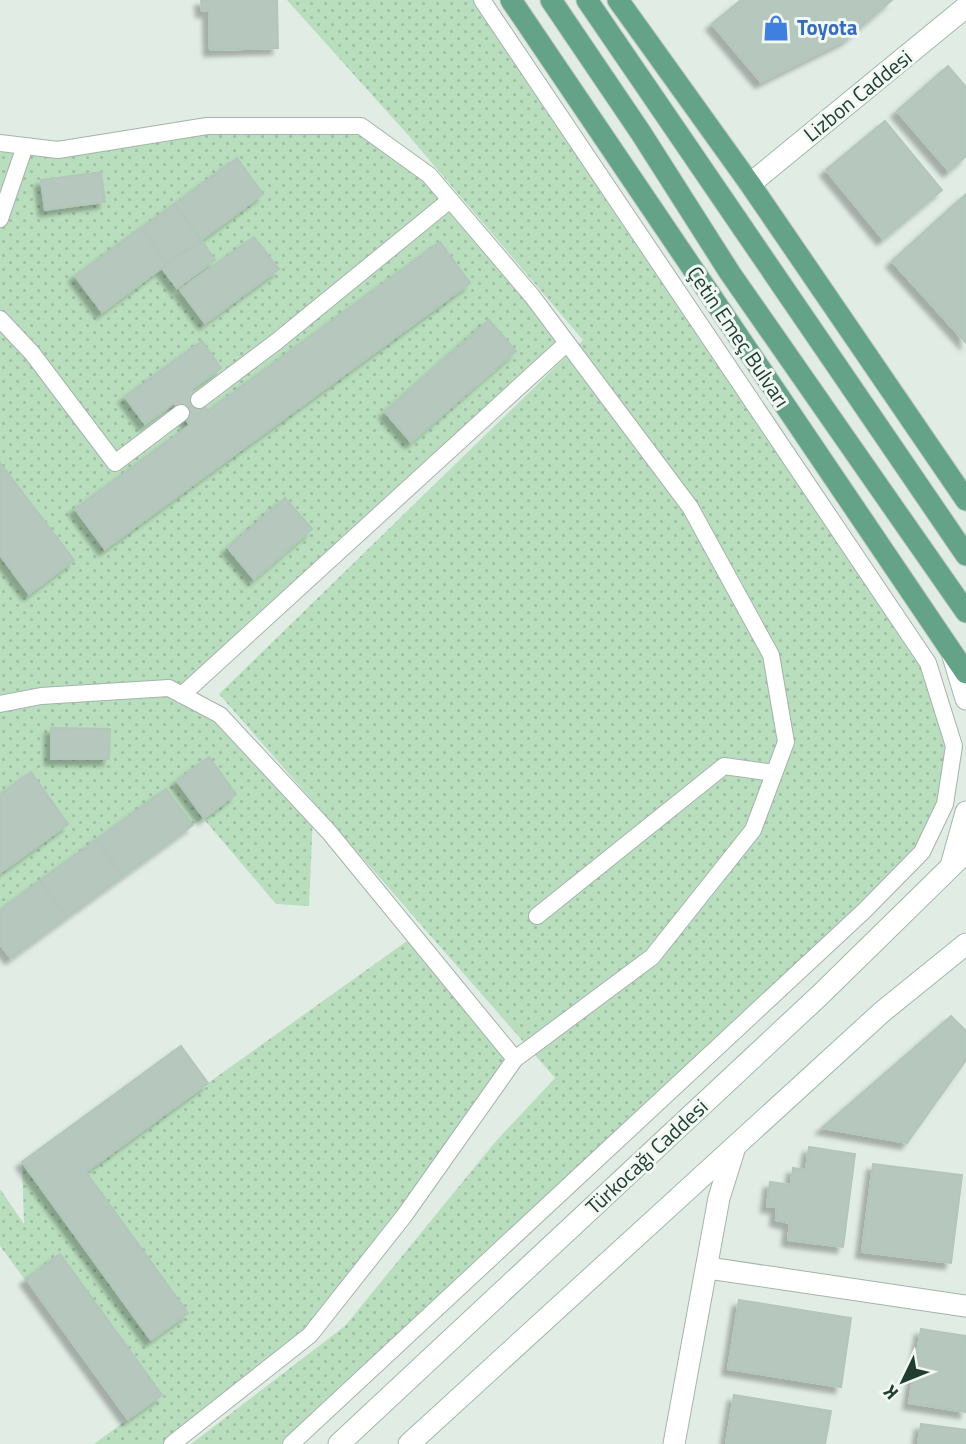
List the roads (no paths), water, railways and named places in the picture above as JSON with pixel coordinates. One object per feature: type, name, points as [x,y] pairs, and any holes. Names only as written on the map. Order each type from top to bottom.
[{"type":"main road","name":"Çetin Emeç Bulvarı","points":[[512,0],[966,674]]},
{"type":"main road","name":"Çetin Emeç Bulvarı","points":[[551,0],[642,133],[730,273],[966,612]]},
{"type":"main road","points":[[587,0],[966,555]]},
{"type":"main road","points":[[618,0],[750,184],[966,500]]},
{"type":"main road","name":"Lizbon Caddesi","points":[[750,184],[966,7]]},
{"type":"main road","points":[[953,656],[966,699]]},
{"type":"main road","name":"Türkocağı Caddesi","points":[[339,1444],[839,978],[959,859],[966,812]]},
{"type":"main road","points":[[409,1444],[882,1012],[966,944]]},
{"type":"main road","points":[[940,966],[966,958]]},
{"type":"main road","points":[[674,1444],[719,1198],[734,1150]]},
{"type":"main road","points":[[708,1268],[966,1306]]},
{"type":"lane","points":[[291,1444],[864,911],[922,852],[945,804],[954,746],[928,663],[482,0]]},
{"type":"lane","points":[[0,143],[58,150],[207,126],[361,126],[429,175],[567,343],[690,507],[771,655],[786,742],[752,830],[652,957],[515,1059],[404,1216],[310,1335],[173,1444]]},
{"type":"lane","points":[[0,219],[25,146]]},
{"type":"lane","points":[[200,400],[276,342],[450,200]]},
{"type":"lane","points":[[0,319],[32,353],[115,463],[181,413]]},
{"type":"lane","points":[[182,695],[567,343]]},
{"type":"lane","points":[[0,704],[41,696],[169,688],[220,715],[329,832],[515,1059]]},
{"type":"lane","points":[[537,916],[724,766],[774,773]]},
{"type":"place","name":"Toyota","points":[[776,28]]}]
